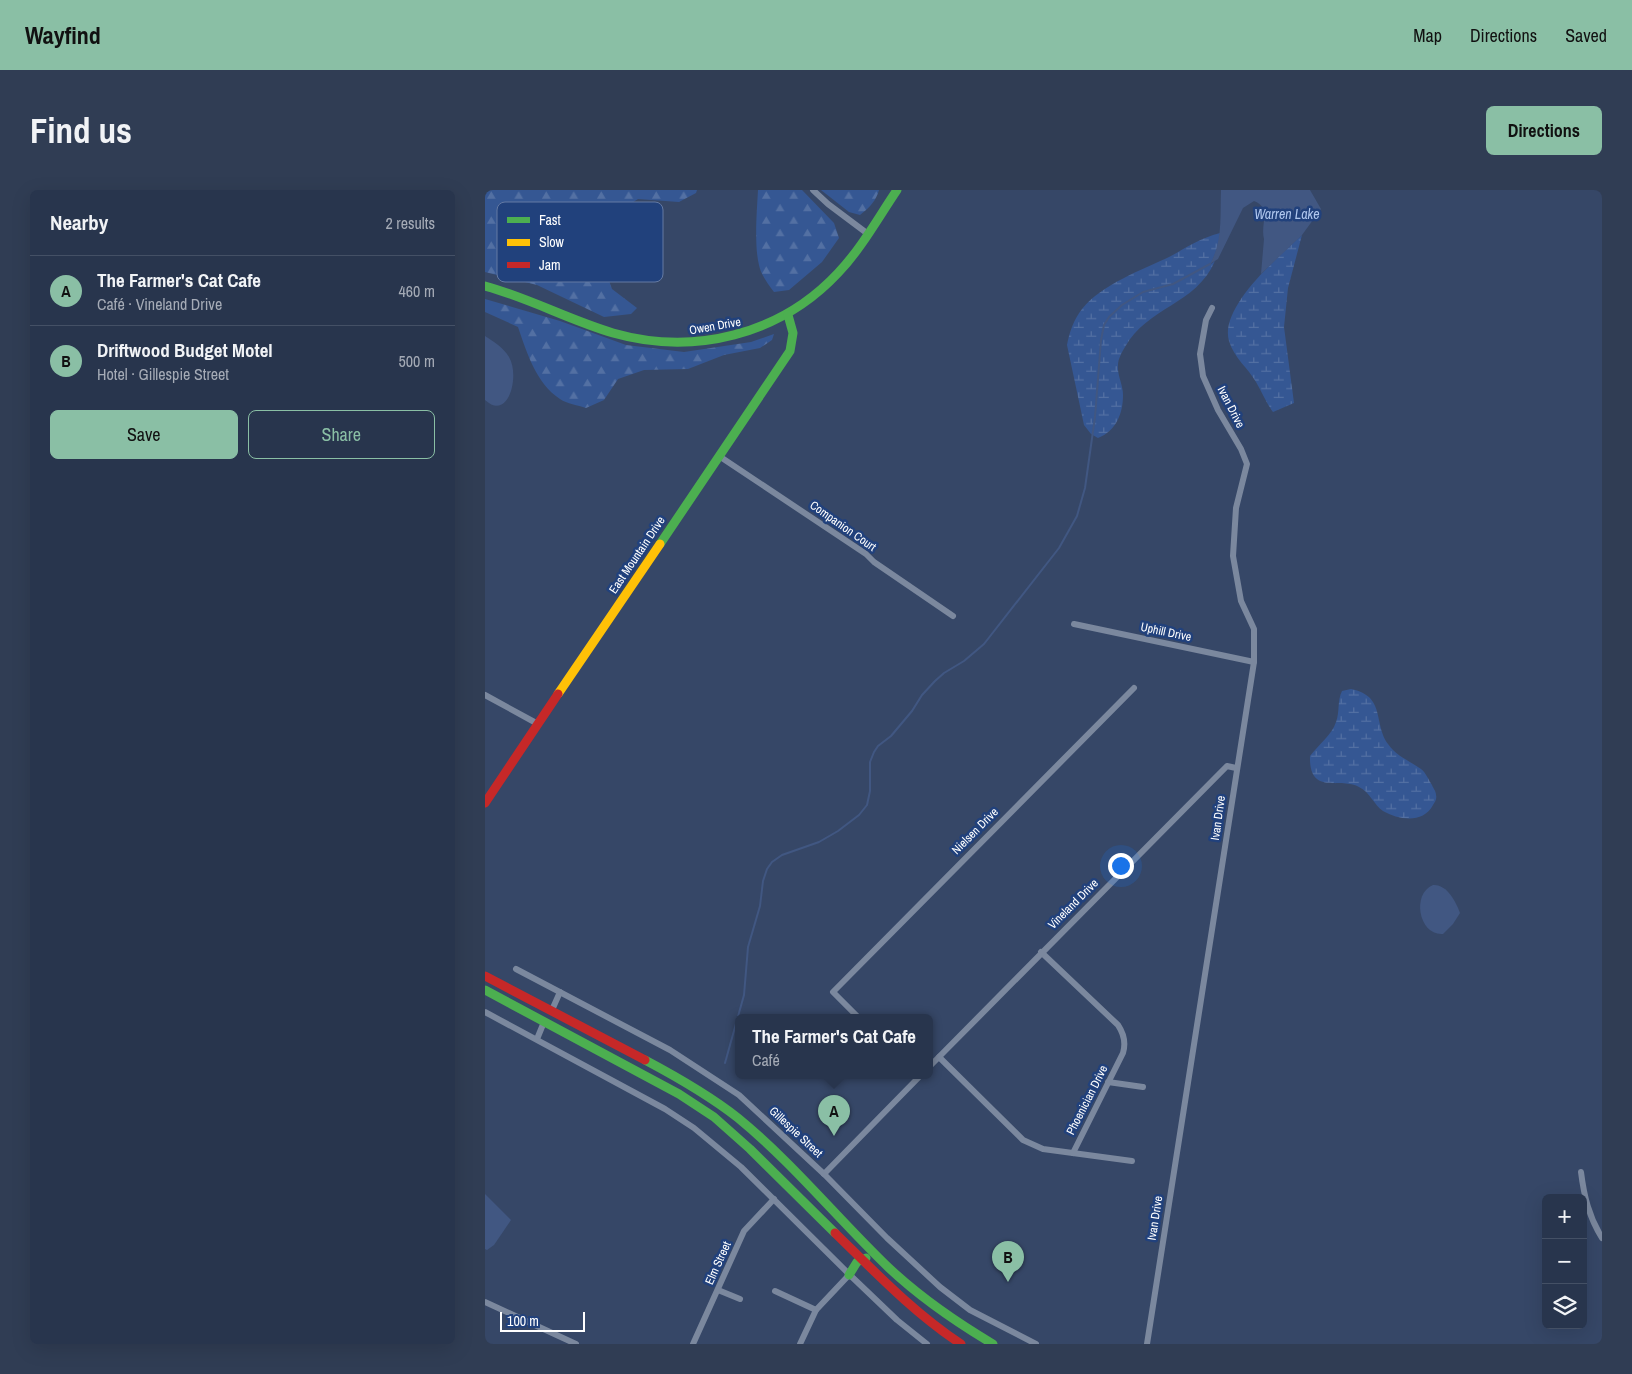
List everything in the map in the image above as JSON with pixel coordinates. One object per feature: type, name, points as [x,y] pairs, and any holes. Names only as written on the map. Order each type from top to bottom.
[{"type":"main road","name":"Owen Drive","points":[[485,286],[522,297],[613,334],[655,342],[683,344],[731,338],[760,328],[788,315],[804,305],[831,282],[868,234],[897,190]]},
{"type":"main road","name":"East Mountain Drive","points":[[485,803],[790,351],[793,337],[788,315]]},
{"type":"main road","points":[[485,976],[700,1090],[759,1137],[916,1292],[945,1314],[993,1344]]},
{"type":"main road","points":[[485,985],[545,1014],[552,1010]]},
{"type":"main road","points":[[485,990],[679,1094],[714,1117],[750,1149],[869,1267],[919,1313],[961,1344]]},
{"type":"main road","points":[[850,1274],[851,1269],[861,1259],[866,1258],[874,1261],[924,1307],[947,1324],[983,1344]]},
{"type":"main road","points":[[850,1274],[869,1267]]},
{"type":"street","points":[[813,190],[828,204],[868,234]]},
{"type":"street","name":"Ivan Drive","points":[[1147,1344],[1254,662],[1254,629],[1241,601],[1233,556],[1236,508],[1247,464],[1241,449],[1218,410],[1203,376],[1200,354],[1206,320],[1212,308]]},
{"type":"street","name":"Companion Court","points":[[719,456],[866,554],[874,562],[953,616]]},
{"type":"street","name":"Uphill Drive","points":[[1074,624],[1254,662]]},
{"type":"street","name":"Nielsen Drive","points":[[856,1014],[833,992],[1134,688]]},
{"type":"street","points":[[485,695],[538,724]]},
{"type":"street","name":"Vineland Drive","points":[[933,1063],[1227,766],[1236,768]]},
{"type":"street","name":"Phoenician Drive","points":[[939,1057],[1023,1140],[1043,1149],[1073,1153],[1123,1053],[1125,1043],[1121,1030],[1041,952]]},
{"type":"street","name":"Gillespie Street","points":[[516,969],[670,1050],[739,1095],[824,1174],[887,1238],[940,1287],[970,1310],[1037,1344]]},
{"type":"street","points":[[552,1010],[560,992]]},
{"type":"street","points":[[485,1012],[665,1109],[695,1128],[741,1166],[897,1320],[924,1343]]},
{"type":"street","points":[[537,1039],[545,1022]]},
{"type":"street","points":[[824,1174],[916,1079]]},
{"type":"street","points":[[1108,1082],[1143,1087]]},
{"type":"street","points":[[1073,1153],[1132,1161]]},
{"type":"street","points":[[1581,1172],[1583,1191],[1589,1212],[1602,1238]]},
{"type":"street","name":"Elm Street","points":[[693,1344],[744,1231],[774,1200]]},
{"type":"street","points":[[800,1344],[816,1310],[850,1274]]},
{"type":"street","points":[[718,1290],[740,1299]]},
{"type":"street","points":[[775,1291],[816,1310]]},
{"type":"street","points":[[485,1302],[576,1344]]},
{"type":"green space","points":[[485,190],[697,190],[696,193],[679,202],[638,199],[633,202],[497,202],[497,275],[485,272]]},
{"type":"green space","points":[[758,190],[802,190],[834,223],[839,238],[822,262],[789,290],[774,292],[760,269],[756,238]]},
{"type":"green space","points":[[821,190],[879,190],[872,204],[860,215],[849,212]]},
{"type":"green space","points":[[1220,233],[1219,244],[1211,264],[1215,261],[1207,276],[1184,297],[1146,323],[1134,334],[1125,347],[1119,358],[1118,365],[1123,395],[1120,415],[1114,426],[1104,435],[1098,438],[1091,434],[1084,425],[1067,345],[1072,326],[1079,313],[1090,300],[1111,285],[1200,240]]},
{"type":"green space","points":[[1302,235],[1288,288],[1284,327],[1294,403],[1273,412],[1253,377],[1231,347],[1228,328],[1233,313],[1253,283]]},
{"type":"green space","points":[[525,282],[610,282],[612,289],[637,308],[631,314],[604,317],[537,285]]},
{"type":"green space","points":[[485,299],[560,321],[626,345],[684,352],[751,342],[774,334],[772,340],[760,348],[724,355],[688,369],[644,370],[618,379],[604,400],[586,408],[563,401],[545,385],[533,367],[518,327],[485,312]]},
{"type":"green space","points":[[1351,689],[1362,693],[1374,704],[1384,736],[1391,748],[1426,774],[1436,792],[1436,799],[1429,811],[1423,815],[1417,818],[1396,817],[1383,811],[1359,787],[1343,783],[1327,783],[1315,777],[1311,769],[1310,756],[1334,727],[1342,691]]},
{"type":"water","name":"Warren Lake","points":[[1221,190],[1310,190],[1321,209],[1302,235],[1261,274],[1264,212],[1263,208],[1254,201],[1243,208],[1218,259],[1210,264],[1219,237]]},
{"type":"water","points":[[485,336],[504,351],[512,365],[513,384],[510,394],[506,401],[500,405],[493,405],[485,400]]},
{"type":"water","points":[[1433,885],[1443,887],[1447,891],[1460,913],[1443,934],[1435,933],[1428,928],[1423,922],[1421,914],[1420,905],[1422,897],[1426,890]]},
{"type":"water","points":[[485,1194],[511,1220],[494,1245],[487,1250],[485,1249]]},
{"type":"waterway","points":[[739,1014],[744,995],[748,947],[760,906],[763,881],[767,869],[772,862],[782,855],[819,842],[838,831],[859,815],[867,805],[870,791],[870,762],[878,746],[891,736],[935,681],[964,661],[984,644],[1059,548],[1077,516],[1085,488],[1095,417],[1101,340],[1104,325],[1109,317],[1122,305],[1143,292],[1173,284],[1210,264]]},
{"type":"waterway","points":[[725,1063],[735,1027]]},
{"type":"traffic: fast","points":[[485,286],[597,328],[644,340],[674,342],[734,335],[763,325],[790,312],[815,294],[838,273],[854,254],[897,190]]},
{"type":"traffic: fast","points":[[660,544],[790,351],[793,333],[788,315]]},
{"type":"traffic: fast","points":[[485,990],[679,1094],[714,1117],[750,1149],[835,1233]]},
{"type":"traffic: fast","points":[[645,1060],[693,1087],[738,1118],[797,1172],[901,1279],[939,1309],[993,1344]]},
{"type":"traffic: fast","points":[[849,1275],[857,1262],[866,1258]]},
{"type":"traffic: slow","points":[[558,694],[660,544]]},
{"type":"traffic: jam","points":[[485,803],[558,694]]},
{"type":"traffic: jam","points":[[485,976],[645,1060]]},
{"type":"traffic: jam","points":[[835,1233],[911,1306],[961,1344]]},
{"type":"place","name":"The Farmer's Cat Cafe","points":[[834,1136]]},
{"type":"place","name":"Driftwood Budget Motel","points":[[1008,1282]]}]
